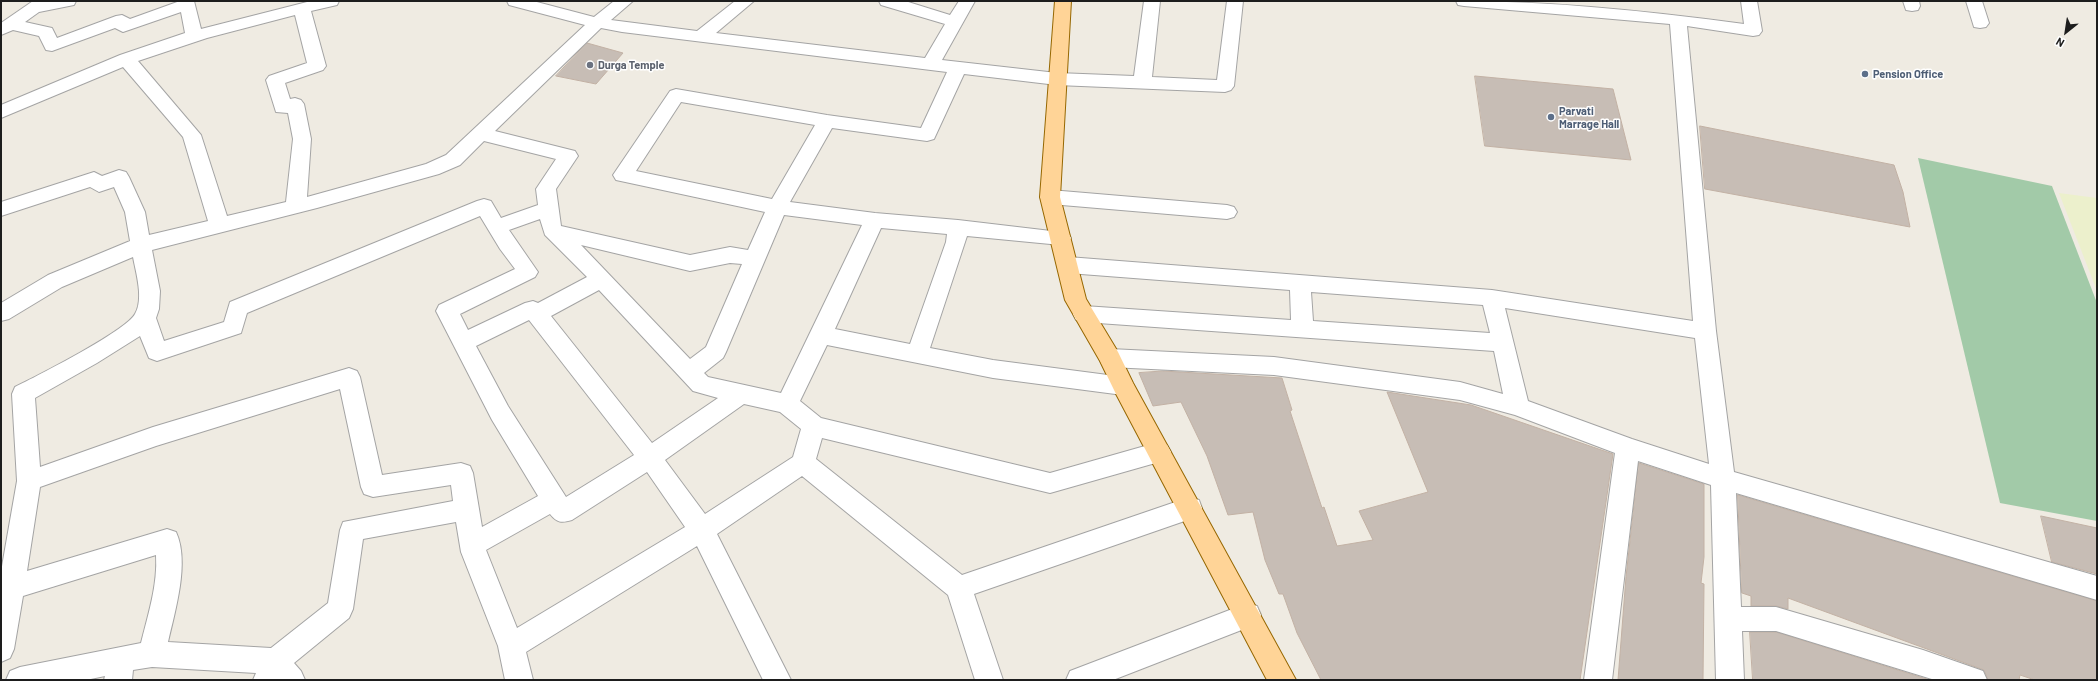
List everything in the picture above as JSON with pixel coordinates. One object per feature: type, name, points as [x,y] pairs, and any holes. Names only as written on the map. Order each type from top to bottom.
[{"type":"main road","points":[[1063,1],[1050,197],[1076,300],[1110,358],[1282,680]]},
{"type":"street","points":[[5,27],[39,4],[68,1]]},
{"type":"street","points":[[1,112],[149,50],[194,36],[331,1]]},
{"type":"street","points":[[515,1],[574,18],[598,22],[930,65],[1057,80],[1225,86],[1235,1]]},
{"type":"street","points":[[1,313],[55,281],[141,245],[220,226],[432,169],[453,160],[598,22],[624,1]]},
{"type":"street","points":[[701,36],[746,1]]},
{"type":"street","points":[[887,1],[955,22]]},
{"type":"street","points":[[930,65],[966,1]]},
{"type":"street","points":[[1142,83],[1152,1]]},
{"type":"street","points":[[1464,1],[1578,6],[1753,31],[1749,1]]},
{"type":"street","points":[[1974,1],[1980,23]]},
{"type":"street","points":[[5,27],[46,32],[52,46],[122,20],[124,27],[151,9],[188,4],[194,36]]},
{"type":"street","points":[[296,206],[302,139],[295,104],[283,108],[275,80],[316,66],[302,9]]},
{"type":"street","points":[[1678,20],[1705,331],[1723,479],[1730,680]]},
{"type":"street","points":[[126,59],[192,135],[220,226]]},
{"type":"street","points":[[958,68],[928,135],[827,121],[676,95],[622,175],[777,207],[875,220],[1061,238]]},
{"type":"street","points":[[689,372],[715,352],[777,207],[827,121]]},
{"type":"street","points":[[481,134],[568,156],[546,189],[552,230],[602,279],[701,385],[787,404],[814,426],[1050,483],[1159,452]]},
{"type":"street","points":[[1,209],[94,179],[99,185],[119,177],[135,212],[150,295],[145,319],[157,352],[233,327],[238,308],[484,206],[496,227],[528,272],[447,311],[500,412],[554,500],[563,512],[650,458],[741,394]]},
{"type":"street","points":[[1050,197],[1228,212]]},
{"type":"street","points":[[496,227],[549,209]]},
{"type":"street","points":[[787,404],[875,220]]},
{"type":"street","points":[[917,354],[956,242],[958,227]]},
{"type":"street","points":[[552,230],[690,263],[730,255],[755,259]]},
{"type":"street","points":[[1068,265],[1492,298],[1705,331]]},
{"type":"street","points":[[537,313],[602,279]]},
{"type":"street","points":[[1300,282],[1302,328]]},
{"type":"street","points":[[1492,298],[1518,407]]},
{"type":"street","points":[[463,342],[533,309],[537,313],[650,458],[702,530],[778,680]]},
{"type":"street","points":[[1084,314],[1503,343]]},
{"type":"street","points":[[1,650],[29,480],[23,394],[129,333],[145,319]]},
{"type":"street","points":[[821,335],[993,369],[1124,386]]},
{"type":"street","points":[[1110,358],[1274,366],[1431,385],[1460,391],[1518,407],[1628,448],[1723,479],[2097,588]]},
{"type":"street","points":[[29,480],[153,437],[349,377],[373,487],[461,473],[472,544],[511,646],[519,680]]},
{"type":"street","points":[[511,646],[702,530],[803,463],[814,426]]},
{"type":"street","points":[[1598,680],[1628,448]]},
{"type":"street","points":[[803,463],[959,588],[989,680]]},
{"type":"street","points":[[472,544],[554,500]]},
{"type":"street","points":[[20,680],[120,670],[152,654],[278,674],[340,609],[352,530],[466,508]]},
{"type":"street","points":[[959,588],[1190,508]]},
{"type":"street","points":[[11,588],[167,540],[169,561],[168,583],[152,654]]},
{"type":"street","points":[[1080,680],[1248,615]]},
{"type":"street","points":[[1728,619],[1776,619],[1923,663],[1973,680]]},
{"type":"green space","points":[[1918,158],[2052,186],[2097,303],[2097,521],[2000,503]]},
{"type":"green space","points":[[2059,193],[2097,198],[2097,291]]},
{"type":"building","name":"Durga Temple","points":[[587,43],[623,53],[596,84],[556,76]]},
{"type":"building","name":"Parvati Marrage Hall","points":[[1475,76],[1613,89],[1631,160],[1485,146]]},
{"type":"building","points":[[1700,126],[1894,165],[1903,192],[1910,227],[1705,189]]},
{"type":"building","points":[[1163,371],[1282,378],[1292,410],[1290,411],[1322,508],[1324,507],[1337,546],[1373,540],[1359,511],[1428,492],[1387,392],[1471,405],[1613,454],[1580,680],[1321,680],[1297,633],[1283,594],[1279,594],[1265,560],[1253,512],[1228,515],[1207,456],[1181,402],[1153,406],[1139,373]]},
{"type":"building","points":[[1639,463],[1704,484],[1704,557],[1701,583],[1704,584],[1703,680],[1618,680],[1626,577]]},
{"type":"building","points":[[1738,495],[2097,601],[2097,680],[2035,680],[2020,675],[2019,680],[1988,680],[1984,670],[1788,598],[1788,609],[1776,606],[1751,606],[1751,596],[1742,593]]},
{"type":"building","points":[[2041,516],[2097,528],[2097,574],[2052,562]]},
{"type":"building","points":[[1750,632],[1776,632],[1930,680],[1753,680]]},
{"type":"place","name":"Durga Temple","points":[[590,65]]},
{"type":"place","name":"Pension Office","points":[[1865,74]]},
{"type":"place","name":"Parvati Marrage Hall","points":[[1551,117]]}]
